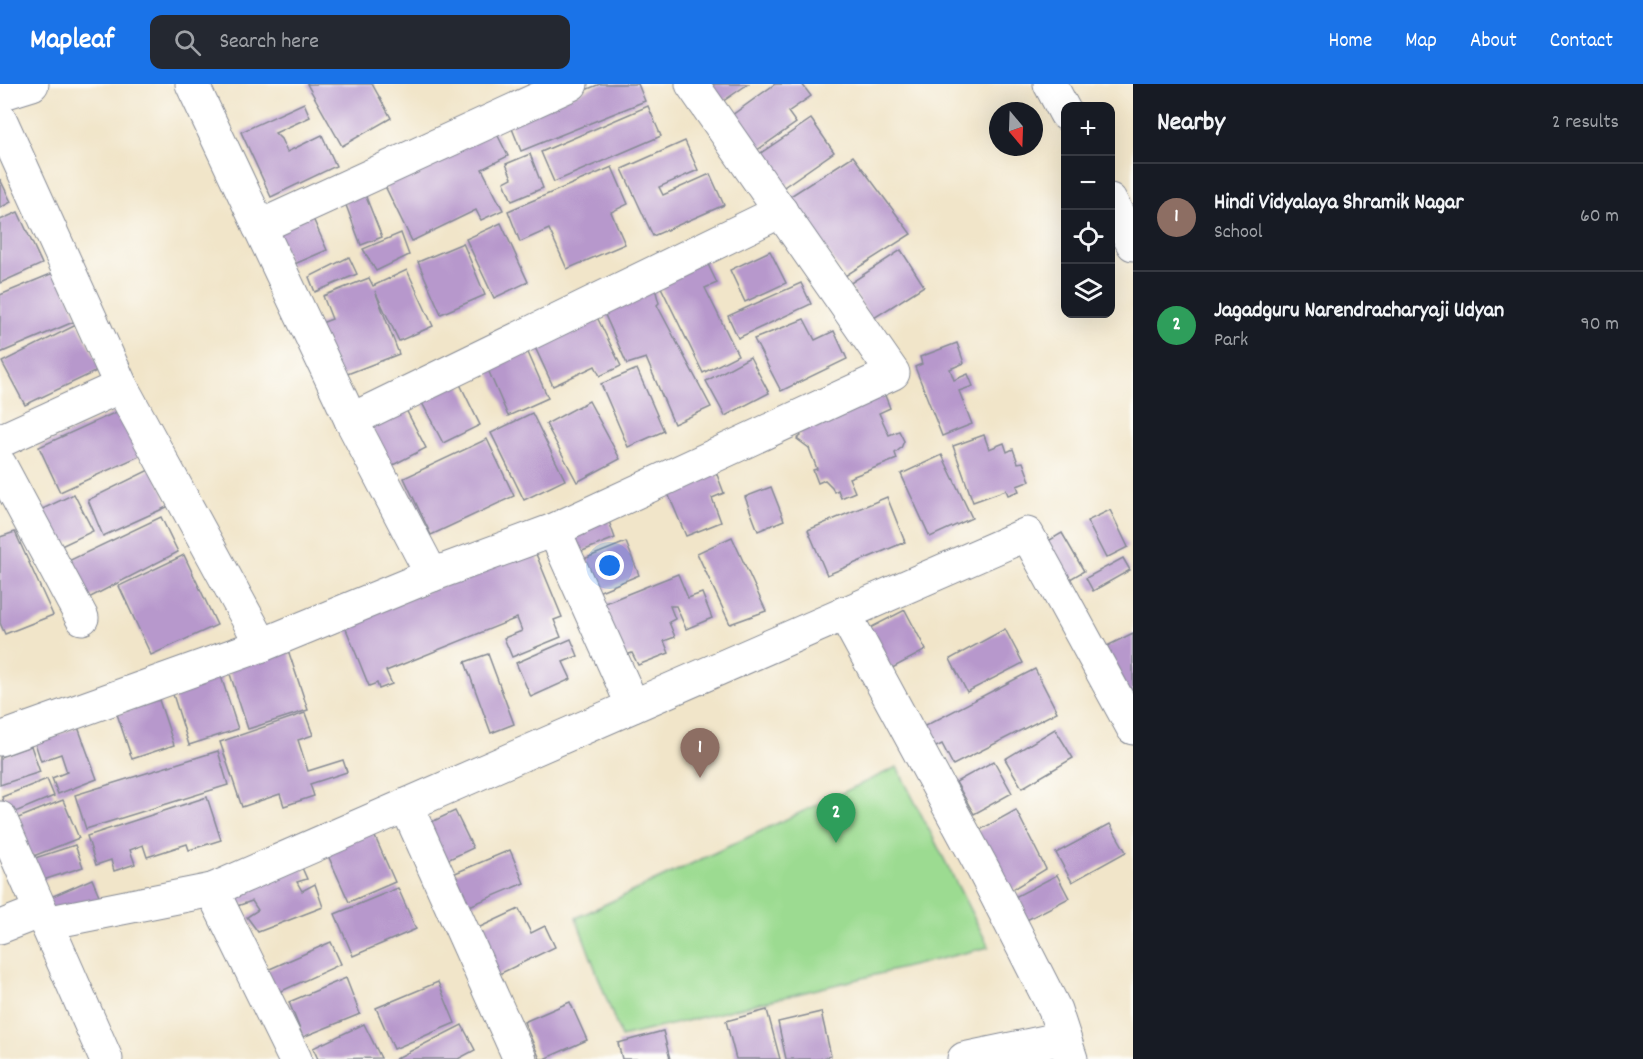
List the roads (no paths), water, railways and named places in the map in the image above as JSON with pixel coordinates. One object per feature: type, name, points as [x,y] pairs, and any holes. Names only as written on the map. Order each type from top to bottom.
[{"type":"street","points":[[0,94],[32,84]]},
{"type":"street","points":[[192,84],[351,420],[432,575]]},
{"type":"street","points":[[259,227],[571,84]]},
{"type":"street","points":[[0,739],[262,645],[432,575],[554,530],[893,373],[692,84]]},
{"type":"street","points":[[1050,84],[1061,106]]},
{"type":"street","points":[[0,119],[121,386],[262,645]]},
{"type":"street","points":[[1115,210],[1133,244]]},
{"type":"street","points":[[351,420],[781,211]]},
{"type":"street","points":[[0,441],[121,386]]},
{"type":"street","points":[[0,465],[82,618]]},
{"type":"street","points":[[554,530],[633,705]]},
{"type":"street","points":[[0,927],[44,917],[212,890],[1027,534],[1133,728]]},
{"type":"street","points":[[844,613],[984,871],[1055,1010],[1068,1049],[964,1059]]},
{"type":"street","points":[[406,805],[520,1059]]},
{"type":"street","points":[[0,818],[106,1059]]},
{"type":"street","points":[[212,890],[295,1059]]},
{"type":"place","name":"Hindi Vidyalaya Shramik Nagar","points":[[700,778]]},
{"type":"place","name":"Jagadguru Narendracharyaji Udyan","points":[[836,843]]}]
